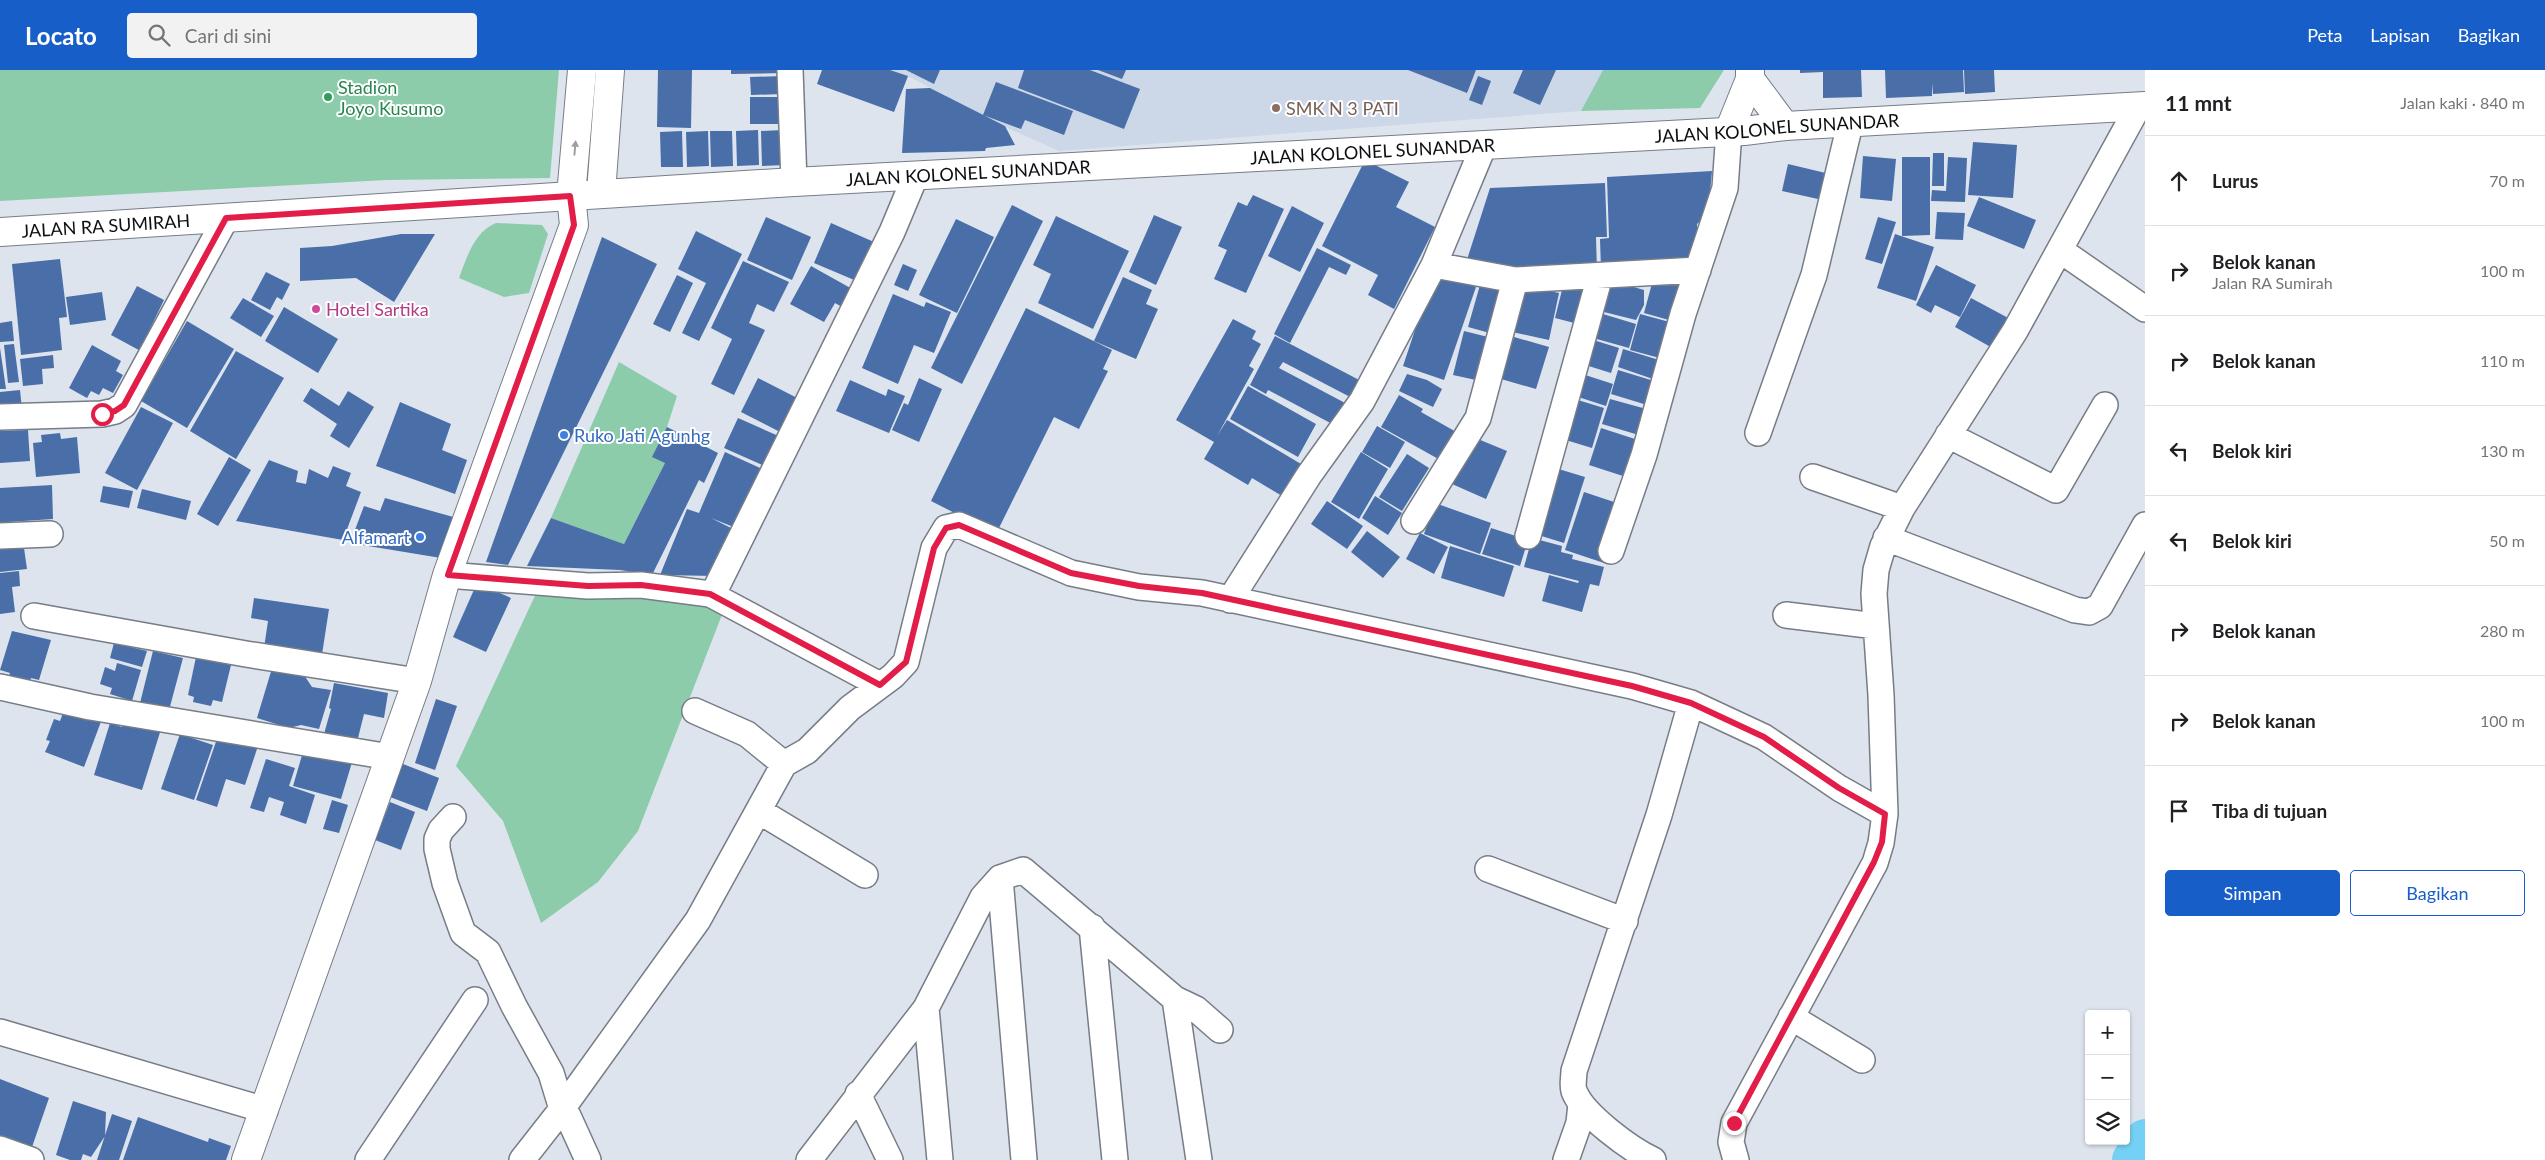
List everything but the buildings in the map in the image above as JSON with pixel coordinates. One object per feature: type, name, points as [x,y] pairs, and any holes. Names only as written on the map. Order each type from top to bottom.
[{"type":"main road","points":[[574,225],[570,196],[582,70]]},
{"type":"main road","points":[[246,1160],[417,681],[448,575],[574,225],[601,193],[610,70]]},
{"type":"main road","points":[[1750,75],[1785,126]]},
{"type":"main road","points":[[1729,132],[1750,75]]},
{"type":"main road","name":"JALAN KOLONEL SUNANDAR","points":[[570,196],[794,182],[1729,132],[1785,126],[1850,124],[2142,106]]},
{"type":"main road","name":"JALAN RA SUMIRAH","points":[[0,232],[570,196]]},
{"type":"street","points":[[790,70],[794,182]]},
{"type":"street","points":[[1736,1160],[1731,1142],[1734,1123],[1874,862],[1882,842],[1885,814],[1874,594],[1876,570],[1886,538],[1902,508],[1948,434],[2015,331],[2142,106]]},
{"type":"street","points":[[1758,433],[1814,275],[1850,124]]},
{"type":"street","points":[[1612,551],[1644,455],[1683,314],[1725,188],[1729,132]]},
{"type":"street","points":[[1230,600],[1309,474],[1362,401],[1434,265],[1484,145]]},
{"type":"street","points":[[710,594],[721,579],[892,232],[915,177]]},
{"type":"street","points":[[0,417],[102,414],[115,411],[124,405],[226,218]]},
{"type":"street","points":[[2060,250],[2145,308]]},
{"type":"street","points":[[1434,265],[1515,280],[1698,270]]},
{"type":"street","points":[[1528,536],[1600,276]]},
{"type":"street","points":[[1414,521],[1478,418],[1515,280]]},
{"type":"street","points":[[1948,434],[2056,490],[2104,405]]},
{"type":"street","points":[[1813,477],[1902,508]]},
{"type":"street","points":[[522,1160],[562,1109],[698,920],[784,764],[807,751],[850,708],[906,662],[934,548],[946,528],[959,525],[1071,573],[1139,586],[1202,593],[1632,686],[1691,703],[1764,737],[1839,788],[1885,814]]},
{"type":"street","points":[[1886,538],[2075,610],[2089,612],[2100,606],[2145,525]]},
{"type":"street","points":[[0,536],[50,534]]},
{"type":"street","points":[[448,575],[588,586],[641,585],[710,594],[880,685]]},
{"type":"street","points":[[1786,615],[1876,626]]},
{"type":"street","points":[[34,616],[246,654],[417,681]]},
{"type":"street","points":[[0,687],[90,707],[390,757]]},
{"type":"street","points":[[1652,1160],[1631,1149],[1581,1104],[1574,1089],[1574,1071],[1625,921],[1659,814],[1691,703]]},
{"type":"street","points":[[695,711],[747,734],[784,764]]},
{"type":"street","points":[[759,812],[865,875]]},
{"type":"street","points":[[453,818],[441,830],[437,839],[436,849],[462,933],[488,952],[514,1006],[551,1073],[562,1109],[568,1116],[588,1160]]},
{"type":"street","points":[[1488,869],[1625,921]]},
{"type":"street","points":[[809,1160],[926,1008],[983,897],[1000,878],[1024,870],[1092,926],[1175,999],[1196,1009],[1220,1030]]},
{"type":"street","points":[[1000,878],[1024,1160]]},
{"type":"street","points":[[1092,926],[1116,1160]]},
{"type":"street","points":[[1175,999],[1199,1160]]},
{"type":"street","points":[[368,1160],[475,1000]]},
{"type":"street","points":[[926,1008],[940,1160]]},
{"type":"street","points":[[1791,1017],[1862,1060]]},
{"type":"street","points":[[0,1032],[265,1110]]},
{"type":"street","points":[[858,1094],[890,1160]]},
{"type":"street","points":[[1566,1160],[1579,1123],[1581,1104]]},
{"type":"street","points":[[0,1149],[31,1160]]},
{"type":"shaded area","name":"SMK N 3 PATI","points":[[890,70],[1603,70],[1581,111],[1059,151],[992,121],[908,76]]},
{"type":"green space","points":[[0,70],[559,70],[550,178],[386,180],[0,201]]},
{"type":"green space","points":[[1603,70],[1724,70],[1700,108],[1581,111]]},
{"type":"green space","points":[[496,223],[542,225],[548,234],[529,293],[504,297],[459,278],[472,246],[482,232]]},
{"type":"green space","points":[[619,362],[677,396],[667,427],[665,463],[624,544],[551,518]]},
{"type":"green space","points":[[539,587],[710,600],[725,607],[638,831],[598,882],[541,923],[503,821],[456,766]]},
{"type":"waterway","points":[[2133,1160],[2145,1140]]},
{"type":"place","name":"Stadion Joyo Kusumo","points":[[328,97]]},
{"type":"place","name":"SMK N 3 PATI","points":[[1276,108]]},
{"type":"place","name":"Hotel Sartika","points":[[316,309]]},
{"type":"place","name":"Ruko Jati Agunhg","points":[[564,435]]},
{"type":"place","name":"Alfamart","points":[[420,537]]},
{"type":"route","points":[[102,414],[115,411],[124,405],[226,218],[570,196],[574,225],[448,575],[588,586],[641,585],[710,594],[880,685],[893,676],[906,662],[934,548],[946,528],[959,525],[1071,573],[1139,586],[1202,593],[1249,605],[1632,686],[1691,703],[1764,737],[1839,788],[1885,814],[1882,842],[1874,862],[1734,1123]]}]
